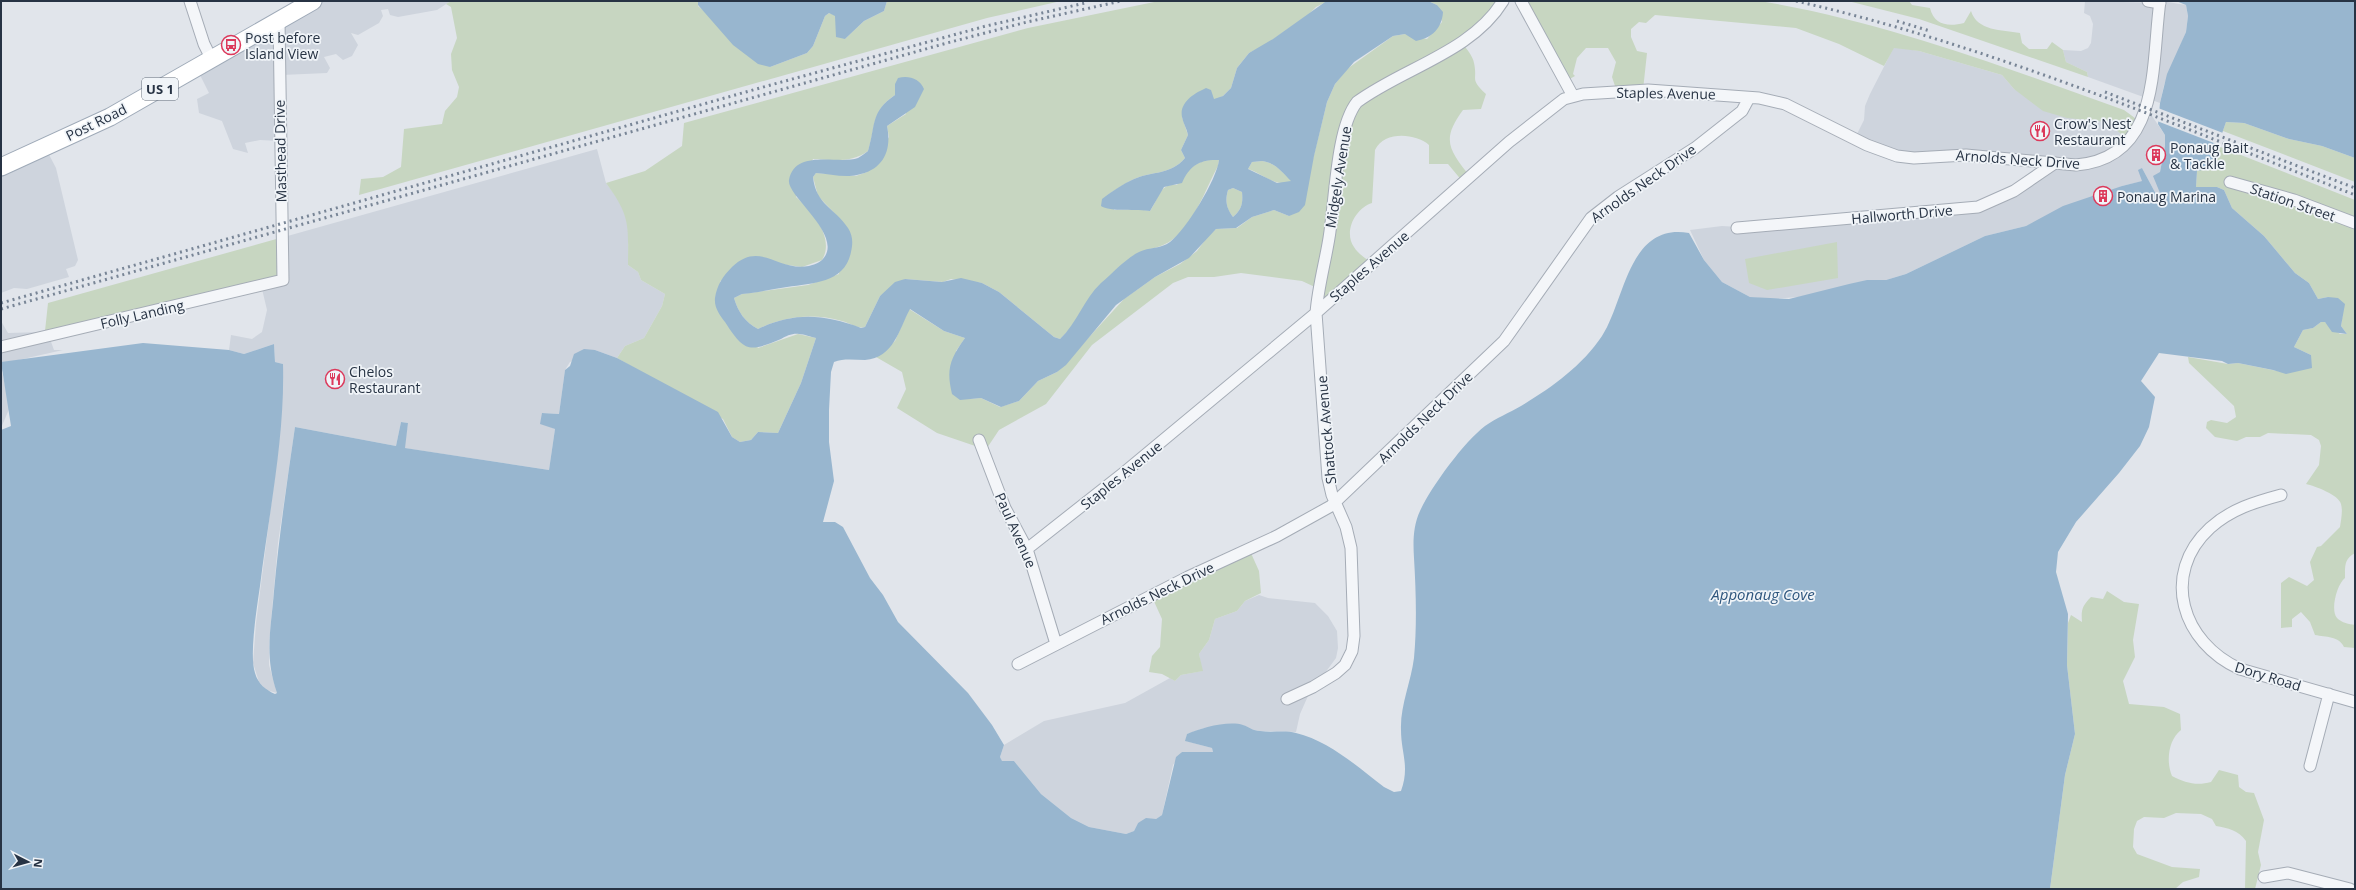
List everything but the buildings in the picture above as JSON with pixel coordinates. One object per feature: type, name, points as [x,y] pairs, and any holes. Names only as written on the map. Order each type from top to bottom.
[{"type":"main road","name":"Post Road","points":[[1,167],[110,117],[313,1]]},
{"type":"street","points":[[190,1],[204,44],[212,60]]},
{"type":"street","name":"Midgely Avenue","points":[[1316,313],[1318,289],[1329,238],[1339,158],[1345,129],[1352,108],[1362,98],[1470,35],[1491,16],[1503,1]]},
{"type":"street","points":[[1521,1],[1573,96]]},
{"type":"street","points":[[2148,1],[2160,2]]},
{"type":"street","name":"Arnolds Neck Drive","points":[[1018,664],[1188,577],[1277,536],[1320,514],[1336,502],[1504,341],[1591,218],[1618,197],[1695,148],[1742,111],[1749,98],[1760,98],[1785,104],[1867,145],[1902,157],[1966,155],[2076,166],[2104,160],[2123,148],[2142,119],[2150,90],[2160,2]]},
{"type":"street","name":"Masthead Drive","points":[[279,21],[283,280]]},
{"type":"street","name":"Staples Avenue","points":[[1027,548],[1126,471],[1316,313],[1514,138],[1557,103],[1573,96],[1648,90],[1718,94],[1749,98]]},
{"type":"street","name":"Hallworth Drive","points":[[1737,228],[1978,207],[2014,192],[2055,163]]},
{"type":"street","name":"Station Street","points":[[2230,182],[2294,200],[2355,223]]},
{"type":"street","name":"Folly Landing","points":[[1,347],[283,280]]},
{"type":"street","name":"Shattock Avenue","points":[[1287,700],[1313,687],[1336,673],[1345,665],[1352,651],[1354,636],[1351,548],[1346,527],[1332,495],[1328,472],[1316,313]]},
{"type":"street","name":"Paul Avenue","points":[[979,440],[1006,508],[1027,548],[1056,644]]},
{"type":"street","name":"Dory Road","points":[[2281,494],[2237,509],[2210,528],[2191,555],[2184,571],[2183,602],[2198,637],[2214,654],[2226,663],[2240,669],[2355,702]]},
{"type":"street","points":[[2310,766],[2328,694]]},
{"type":"street","points":[[2264,877],[2288,873],[2350,889]]},
{"type":"shaded area","points":[[313,1],[451,1],[437,10],[398,17],[390,15],[388,9],[381,10],[383,16],[379,23],[358,35],[351,33],[358,45],[352,56],[343,60],[336,54],[324,57],[330,68],[327,73],[282,75],[279,141],[260,140],[245,143],[248,153],[233,149],[222,121],[199,113],[197,99],[209,93],[198,71]]},
{"type":"shaded area","points":[[2085,1],[2160,3],[2161,1],[2186,5],[2188,16],[2186,32],[2164,85],[2160,103],[2088,77],[2087,72],[2066,62],[2063,50],[2081,51],[2088,48],[2091,43],[2093,24],[2090,16],[2084,13]]},
{"type":"shaded area","points":[[1894,47],[1919,51],[2002,75],[2014,89],[2107,122],[2129,141],[2143,122],[2152,116],[2165,135],[2165,146],[2160,172],[2160,193],[2157,196],[2142,168],[2143,181],[2122,186],[2026,226],[1985,236],[1906,274],[1886,280],[1867,281],[1799,297],[1770,299],[1750,297],[1722,282],[1704,260],[1690,230],[1722,226],[1755,228],[1992,207],[2032,185],[2037,163],[1911,158],[1855,138],[1864,120],[1865,106],[1870,94]]},
{"type":"shaded area","points":[[45,147],[56,168],[78,260],[75,266],[66,269],[69,277],[27,289],[14,288],[1,293],[1,166]]},
{"type":"shaded area","points":[[597,149],[606,183],[622,204],[628,225],[628,265],[638,272],[641,280],[665,294],[662,306],[644,338],[625,346],[617,358],[595,350],[570,362],[565,370],[559,414],[542,413],[546,425],[555,429],[549,470],[404,448],[408,423],[401,422],[396,446],[295,427],[278,543],[269,644],[269,665],[277,693],[266,690],[259,682],[253,663],[256,623],[278,451],[283,364],[275,362],[274,344],[244,354],[229,350],[231,335],[252,339],[262,332],[267,310],[262,289],[284,237]]},
{"type":"shaded area","points":[[1,321],[8,333],[44,332],[50,339],[54,350],[63,350],[14,361],[6,366],[2,372],[10,407],[1,428]]},
{"type":"shaded area","points":[[1259,595],[1268,598],[1315,603],[1328,616],[1337,631],[1338,648],[1336,658],[1308,696],[1300,714],[1296,732],[1251,730],[1243,725],[1204,728],[1187,734],[1186,741],[1212,748],[1213,752],[1182,752],[1173,765],[1162,815],[1156,819],[1138,823],[1134,831],[1126,834],[1089,827],[1071,818],[1041,794],[1014,761],[1002,762],[1000,757],[1004,745],[1044,721],[1125,703],[1170,678],[1175,681],[1181,675],[1202,671],[1199,654],[1209,640],[1215,619],[1237,611],[1245,601]]},
{"type":"green space","points":[[451,1],[698,1],[698,6],[770,67],[807,53],[813,46],[825,16],[829,13],[835,15],[845,39],[864,21],[884,11],[887,1],[1061,1],[987,18],[359,195],[361,179],[383,177],[401,167],[404,129],[442,124],[445,111],[457,97],[459,87],[452,70],[451,54],[457,38],[451,7],[446,4]]},
{"type":"green space","points":[[1159,1],[1328,1],[1316,7],[1308,15],[1265,45],[1249,53],[1237,68],[1231,88],[1223,96],[1182,117],[1188,135],[1181,150],[1185,158],[1180,163],[1167,170],[1134,179],[1109,194],[1114,210],[1137,209],[1150,211],[1163,189],[1171,185],[1177,185],[1185,174],[1194,166],[1205,161],[1219,160],[1218,166],[1199,205],[1184,229],[1163,245],[1149,249],[1060,339],[1054,337],[999,292],[982,283],[951,279],[943,282],[905,279],[880,296],[865,327],[856,327],[845,322],[820,317],[799,317],[778,321],[758,329],[749,323],[740,312],[734,298],[742,294],[808,285],[839,274],[841,220],[818,196],[813,177],[816,173],[856,176],[867,172],[889,137],[887,126],[906,114],[895,84],[895,95],[887,101],[878,113],[868,151],[862,155],[849,159],[813,159],[796,197],[809,210],[824,234],[826,243],[822,260],[802,267],[780,264],[720,281],[758,348],[798,334],[816,338],[801,383],[778,433],[758,432],[751,440],[740,442],[732,437],[723,419],[617,358],[625,346],[644,338],[662,306],[665,294],[641,280],[638,272],[628,265],[628,230],[624,213],[606,183],[645,171],[682,146],[684,123],[1028,28]]},
{"type":"green space","points":[[1428,1],[1503,1],[1462,43],[1473,60],[1476,82],[1486,94],[1481,109],[1463,110],[1456,121],[1450,138],[1450,145],[1453,152],[1471,178],[1463,182],[1448,164],[1429,164],[1429,145],[1416,138],[1408,136],[1392,137],[1379,144],[1375,150],[1372,203],[1356,215],[1350,234],[1351,241],[1356,250],[1373,264],[1319,310],[1317,288],[1302,281],[1241,273],[1214,277],[1188,277],[1173,283],[1092,345],[1046,404],[999,430],[987,448],[984,449],[937,433],[897,408],[906,389],[902,372],[876,357],[895,341],[909,309],[944,331],[965,338],[956,351],[969,399],[981,398],[1000,407],[1019,401],[1038,381],[1057,372],[1124,299],[1155,277],[1180,264],[1197,251],[1208,236],[1216,229],[1237,228],[1252,217],[1274,210],[1289,216],[1311,167],[1327,102],[1335,84],[1347,69],[1393,36],[1405,34],[1427,39],[1442,22],[1437,5]]},
{"type":"green space","points":[[1522,1],[1760,1],[1807,10],[1899,33],[1989,62],[2124,110],[2139,121],[2129,141],[2107,122],[2067,118],[2043,111],[2014,89],[2002,75],[1919,51],[1894,48],[1884,66],[1839,44],[1796,28],[1655,15],[1646,23],[1639,22],[1631,29],[1631,37],[1637,51],[1647,53],[1643,90],[1617,92],[1612,77],[1616,62],[1608,48],[1586,48],[1577,58],[1573,74],[1575,76],[1566,81]]},
{"type":"green space","points":[[1848,1],[1909,1],[1912,5],[1930,8],[1932,14],[1938,21],[1952,25],[1964,23],[1971,11],[1974,18],[1984,26],[1998,30],[2020,33],[2022,43],[2029,49],[2047,49],[2052,42],[2063,50],[2066,62],[2087,72],[2088,77],[1919,19]]},
{"type":"green space","points":[[2226,122],[2244,123],[2289,139],[2322,146],[2355,158],[2355,182],[2223,131],[2218,146],[2355,200],[2355,553],[2347,560],[2345,578],[2337,591],[2334,609],[2339,620],[2355,625],[2355,648],[2344,647],[2342,643],[2336,639],[2315,635],[2310,622],[2301,612],[2292,619],[2292,627],[2281,628],[2281,583],[2289,577],[2307,586],[2314,580],[2310,562],[2317,547],[2321,546],[2340,527],[2342,510],[2341,504],[2336,497],[2326,491],[2306,484],[2319,465],[2321,446],[2319,440],[2311,435],[2268,433],[2260,437],[2246,437],[2237,441],[2215,437],[2206,428],[2207,422],[2211,420],[2227,423],[2236,417],[2234,406],[2189,363],[2188,357],[2228,364],[2238,363],[2282,372],[2311,355],[2294,347],[2303,330],[2313,328],[2321,322],[2325,322],[2340,334],[2347,334],[2341,326],[2344,304],[2328,297],[2318,299],[2309,283],[2295,273],[2264,236],[2232,208],[2224,190],[2217,187],[2196,187],[2197,170],[2207,169],[2211,165]]},
{"type":"green space","points":[[1262,161],[1275,166],[1292,181],[1286,183],[1275,182],[1248,169],[1252,162]]},
{"type":"green space","points":[[1233,188],[1242,192],[1242,200],[1240,209],[1233,217],[1229,211],[1226,201],[1228,190]]},
{"type":"green space","points":[[280,238],[284,282],[45,331],[48,303]]},
{"type":"green space","points":[[1837,242],[1838,278],[1767,290],[1749,283],[1745,259]]},
{"type":"green space","points":[[1250,551],[1259,571],[1261,593],[1245,601],[1237,611],[1215,619],[1209,640],[1199,654],[1203,671],[1181,675],[1175,681],[1162,674],[1149,672],[1152,656],[1160,647],[1162,619],[1152,597]]},
{"type":"green space","points":[[2107,591],[2124,602],[2139,604],[2133,640],[2135,657],[2123,681],[2129,704],[2164,707],[2180,714],[2181,730],[2173,739],[2169,752],[2169,764],[2172,776],[2191,783],[2201,784],[2211,782],[2219,770],[2238,775],[2239,787],[2246,792],[2254,793],[2264,820],[2258,852],[2261,865],[2255,889],[2245,889],[2246,841],[2240,834],[2232,830],[2216,826],[2212,819],[2201,814],[2176,813],[2164,818],[2144,817],[2137,821],[2134,829],[2133,847],[2137,854],[2172,867],[2200,869],[2199,877],[2183,882],[2175,889],[2050,889],[2065,775],[2075,734],[2067,665],[2068,623],[2071,615],[2082,622],[2082,611],[2086,603],[2091,597],[2103,599]]},
{"type":"water","points":[[698,1],[887,1],[884,11],[864,21],[845,39],[836,37],[835,16],[829,13],[825,16],[813,46],[807,53],[770,67],[758,64],[733,45],[698,5]]},
{"type":"water","name":"Apponaug Cove","points":[[1428,1],[1437,5],[1443,12],[1441,23],[1431,35],[1422,40],[1416,41],[1405,34],[1393,36],[1354,62],[1335,84],[1327,102],[1314,156],[1305,205],[1299,212],[1289,216],[1274,210],[1252,217],[1236,228],[1216,229],[1189,258],[1155,277],[1116,305],[1066,365],[1057,372],[1038,381],[1019,401],[1001,407],[981,398],[960,400],[952,394],[949,378],[951,364],[956,352],[965,338],[944,331],[910,309],[899,333],[883,354],[875,358],[865,360],[846,360],[834,362],[831,372],[829,442],[834,481],[823,522],[835,522],[843,527],[870,578],[883,595],[898,622],[968,693],[992,725],[1004,745],[1000,757],[1002,761],[1014,761],[1041,794],[1071,818],[1089,827],[1126,834],[1134,831],[1138,823],[1146,818],[1156,819],[1162,815],[1176,757],[1182,752],[1213,752],[1212,748],[1185,741],[1187,734],[1199,729],[1230,723],[1243,725],[1258,731],[1292,732],[1308,737],[1331,748],[1384,787],[1394,792],[1401,791],[1404,782],[1405,767],[1401,738],[1401,721],[1414,658],[1416,608],[1414,540],[1416,522],[1420,511],[1432,490],[1449,466],[1477,433],[1489,423],[1521,406],[1555,384],[1575,367],[1594,347],[1610,321],[1631,267],[1641,252],[1653,240],[1669,233],[1689,233],[1704,260],[1722,282],[1750,297],[1789,299],[1867,280],[1886,280],[1906,274],[1985,236],[2026,226],[2063,206],[2122,186],[2142,181],[2138,170],[2142,168],[2157,196],[2160,193],[2153,176],[2160,172],[2165,146],[2165,135],[2158,124],[2160,103],[2167,74],[2186,32],[2188,16],[2186,5],[2176,1],[2355,1],[2355,158],[2322,146],[2289,139],[2244,123],[2226,122],[2211,165],[2207,169],[2197,171],[2196,187],[2217,187],[2224,190],[2232,208],[2264,236],[2295,273],[2309,283],[2318,299],[2328,297],[2338,298],[2345,304],[2341,326],[2347,334],[2332,332],[2325,322],[2321,322],[2313,328],[2303,330],[2294,347],[2311,355],[2312,368],[2286,374],[2238,363],[2228,364],[2222,361],[2159,353],[2141,381],[2155,397],[2149,427],[2140,446],[2119,473],[2076,522],[2058,552],[2056,572],[2068,614],[2067,665],[2075,734],[2065,775],[2050,889],[1,889],[1,430],[11,426],[1,362],[143,343],[229,350],[244,354],[274,344],[275,362],[283,364],[282,420],[253,643],[253,665],[260,683],[275,694],[277,693],[271,667],[270,630],[281,529],[295,427],[396,446],[401,422],[408,423],[405,448],[549,470],[555,429],[540,424],[542,413],[559,414],[565,370],[570,366],[574,354],[584,349],[595,350],[617,358],[718,412],[732,437],[740,442],[751,440],[758,432],[778,433],[801,383],[816,338],[803,334],[794,334],[762,346],[754,348],[748,347],[738,340],[718,311],[715,305],[717,289],[723,277],[732,267],[742,259],[751,256],[760,256],[798,267],[811,266],[822,260],[827,250],[827,240],[821,228],[796,196],[791,187],[789,180],[793,170],[800,164],[808,161],[850,160],[858,158],[868,151],[878,113],[881,107],[895,95],[895,84],[898,78],[902,77],[917,80],[924,89],[915,107],[887,126],[887,151],[880,164],[874,169],[852,176],[816,173],[813,177],[818,194],[822,200],[843,221],[851,234],[852,246],[848,262],[835,276],[826,280],[742,294],[734,298],[740,312],[749,323],[758,329],[784,320],[809,317],[834,320],[861,328],[865,327],[880,296],[895,282],[905,279],[942,282],[961,278],[982,283],[999,292],[1054,337],[1060,339],[1071,326],[1095,289],[1119,266],[1139,252],[1159,247],[1170,242],[1177,236],[1200,204],[1213,179],[1219,160],[1201,162],[1188,172],[1182,183],[1164,187],[1150,211],[1105,208],[1101,206],[1102,199],[1134,179],[1167,170],[1180,163],[1185,158],[1181,150],[1188,135],[1182,112],[1185,103],[1206,88],[1211,90],[1214,99],[1223,96],[1231,88],[1237,68],[1249,53],[1273,39],[1325,2]],"holes":[[[1262,161],[1275,166],[1291,181],[1277,183],[1248,169],[1252,162]],[[1233,188],[1242,192],[1241,206],[1233,217],[1226,201],[1228,190]]]},
{"type":"pier","points":[[2158,108],[2223,133],[2219,145],[2157,121]]},
{"type":"railway","points":[[1,309],[947,43],[1027,22],[1121,1]]},
{"type":"railway","points":[[1796,1],[1868,19],[2009,63],[2148,114],[2355,195]]},
{"type":"railway","points":[[1,303],[767,86],[986,26],[1085,3]]},
{"type":"railway","points":[[1897,21],[1930,31]]},
{"type":"railway","points":[[2105,92],[2355,188]]},
{"type":"place","name":"Post before Island View","points":[[231,45]]},
{"type":"place","name":"Crow's Nest Restaurant","points":[[2040,131]]},
{"type":"place","name":"Ponaug Bait & Tackle","points":[[2156,155]]},
{"type":"place","name":"Ponaug Marina","points":[[2103,196]]},
{"type":"place","name":"Chelos Restaurant","points":[[335,379]]}]
